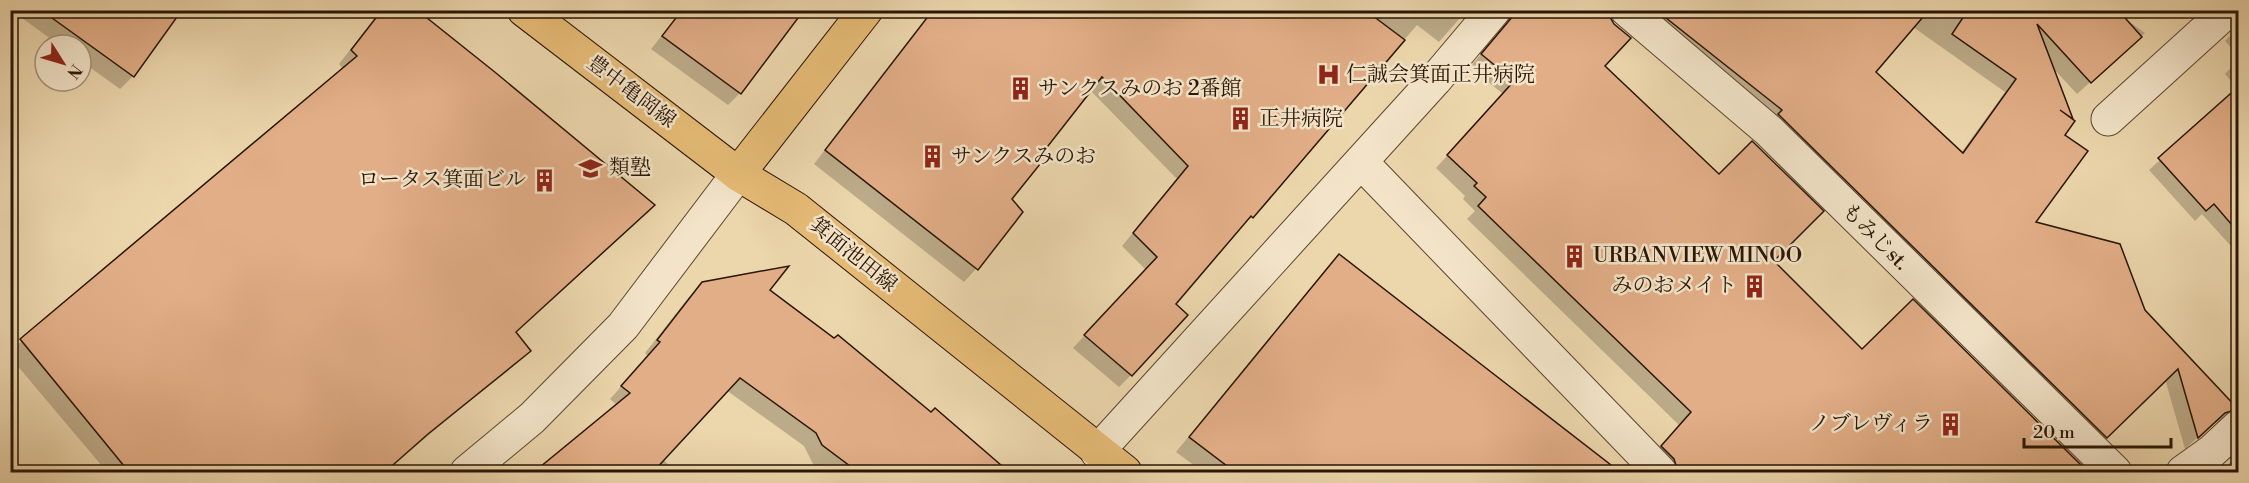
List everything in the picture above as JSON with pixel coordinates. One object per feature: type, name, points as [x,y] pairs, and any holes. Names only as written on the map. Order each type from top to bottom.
[{"type":"main road","name":"豊中亀岡線","points":[[524,10],[738,174]]},
{"type":"main road","points":[[738,174],[866,10]]},
{"type":"main road","name":"箕面池田線","points":[[738,174],[796,210],[1125,472]]},
{"type":"street","points":[[1098,452],[1361,162],[1494,10]]},
{"type":"street","name":"もみじst.","points":[[1627,10],[1769,131],[2115,472]]},
{"type":"street","points":[[2108,119],[2228,10]]},
{"type":"street","points":[[1361,162],[1660,472]]},
{"type":"street","points":[[467,472],[532,418],[623,326],[738,174]]},
{"type":"street","points":[[2183,472],[2211,452],[2238,427]]},
{"type":"building","points":[[41,10],[182,10],[134,77],[93,47],[93,33],[73,33]]},
{"type":"building","points":[[382,10],[417,10],[655,205],[516,332],[531,351],[428,434],[385,472],[129,472],[20,339],[357,56],[351,50]]},
{"type":"building","points":[[682,10],[804,10],[741,94],[662,36]]},
{"type":"building","points":[[933,10],[1365,10],[1405,40],[1253,218],[1251,216],[1176,304],[1188,315],[1132,376],[1084,335],[1157,257],[1133,233],[1188,166],[1102,77],[1037,160],[1041,163],[1012,199],[1023,212],[978,270],[825,150]]},
{"type":"building","points":[[1518,10],[1609,10],[1614,24],[1631,38],[1605,66],[1719,174],[1752,141],[1824,211],[1774,261],[1862,349],[1913,299],[2081,465],[2073,472],[1678,472],[1674,459],[1661,446],[1691,412],[1478,206],[1486,197],[1474,186],[1477,183],[1447,155],[1514,81],[1481,54]]},
{"type":"building","points":[[1656,10],[1929,10],[1876,72],[1963,153],[2016,79],[1952,34],[1968,10],[2118,10],[2142,37],[2091,83],[2037,24],[2073,119],[2060,110],[2075,121],[2065,135],[2088,151],[2036,222],[2120,244],[2145,310],[2238,409],[2225,413],[2198,438],[2178,369],[2107,438],[1778,114],[1782,110]]},
{"type":"building","points":[[2238,87],[2238,232],[2214,204],[2206,211],[2158,158]]},
{"type":"building","points":[[1339,254],[1620,472],[1235,472],[1189,437]]},
{"type":"building","points":[[789,266],[770,290],[834,338],[838,335],[931,412],[935,408],[1009,472],[858,472],[822,445],[816,433],[740,378],[653,472],[534,472],[630,393],[621,386],[660,342],[657,340],[702,282]]},
{"type":"place","name":"仁誠会箕面正井病院","points":[[1328,75]]},
{"type":"place","name":"サンクスみのお 2番館","points":[[1020,89]]},
{"type":"place","name":"正井病院","points":[[1241,119]]},
{"type":"place","name":"サンクスみのお","points":[[933,157]]},
{"type":"place","name":"類塾","points":[[591,168]]},
{"type":"place","name":"ロータス箕面ビル","points":[[544,180]]},
{"type":"place","name":"URBANVIEW MINOO","points":[[1575,256]]},
{"type":"place","name":"みのおメイト","points":[[1755,286]]},
{"type":"place","name":"ノブレヴィラ","points":[[1951,424]]}]
